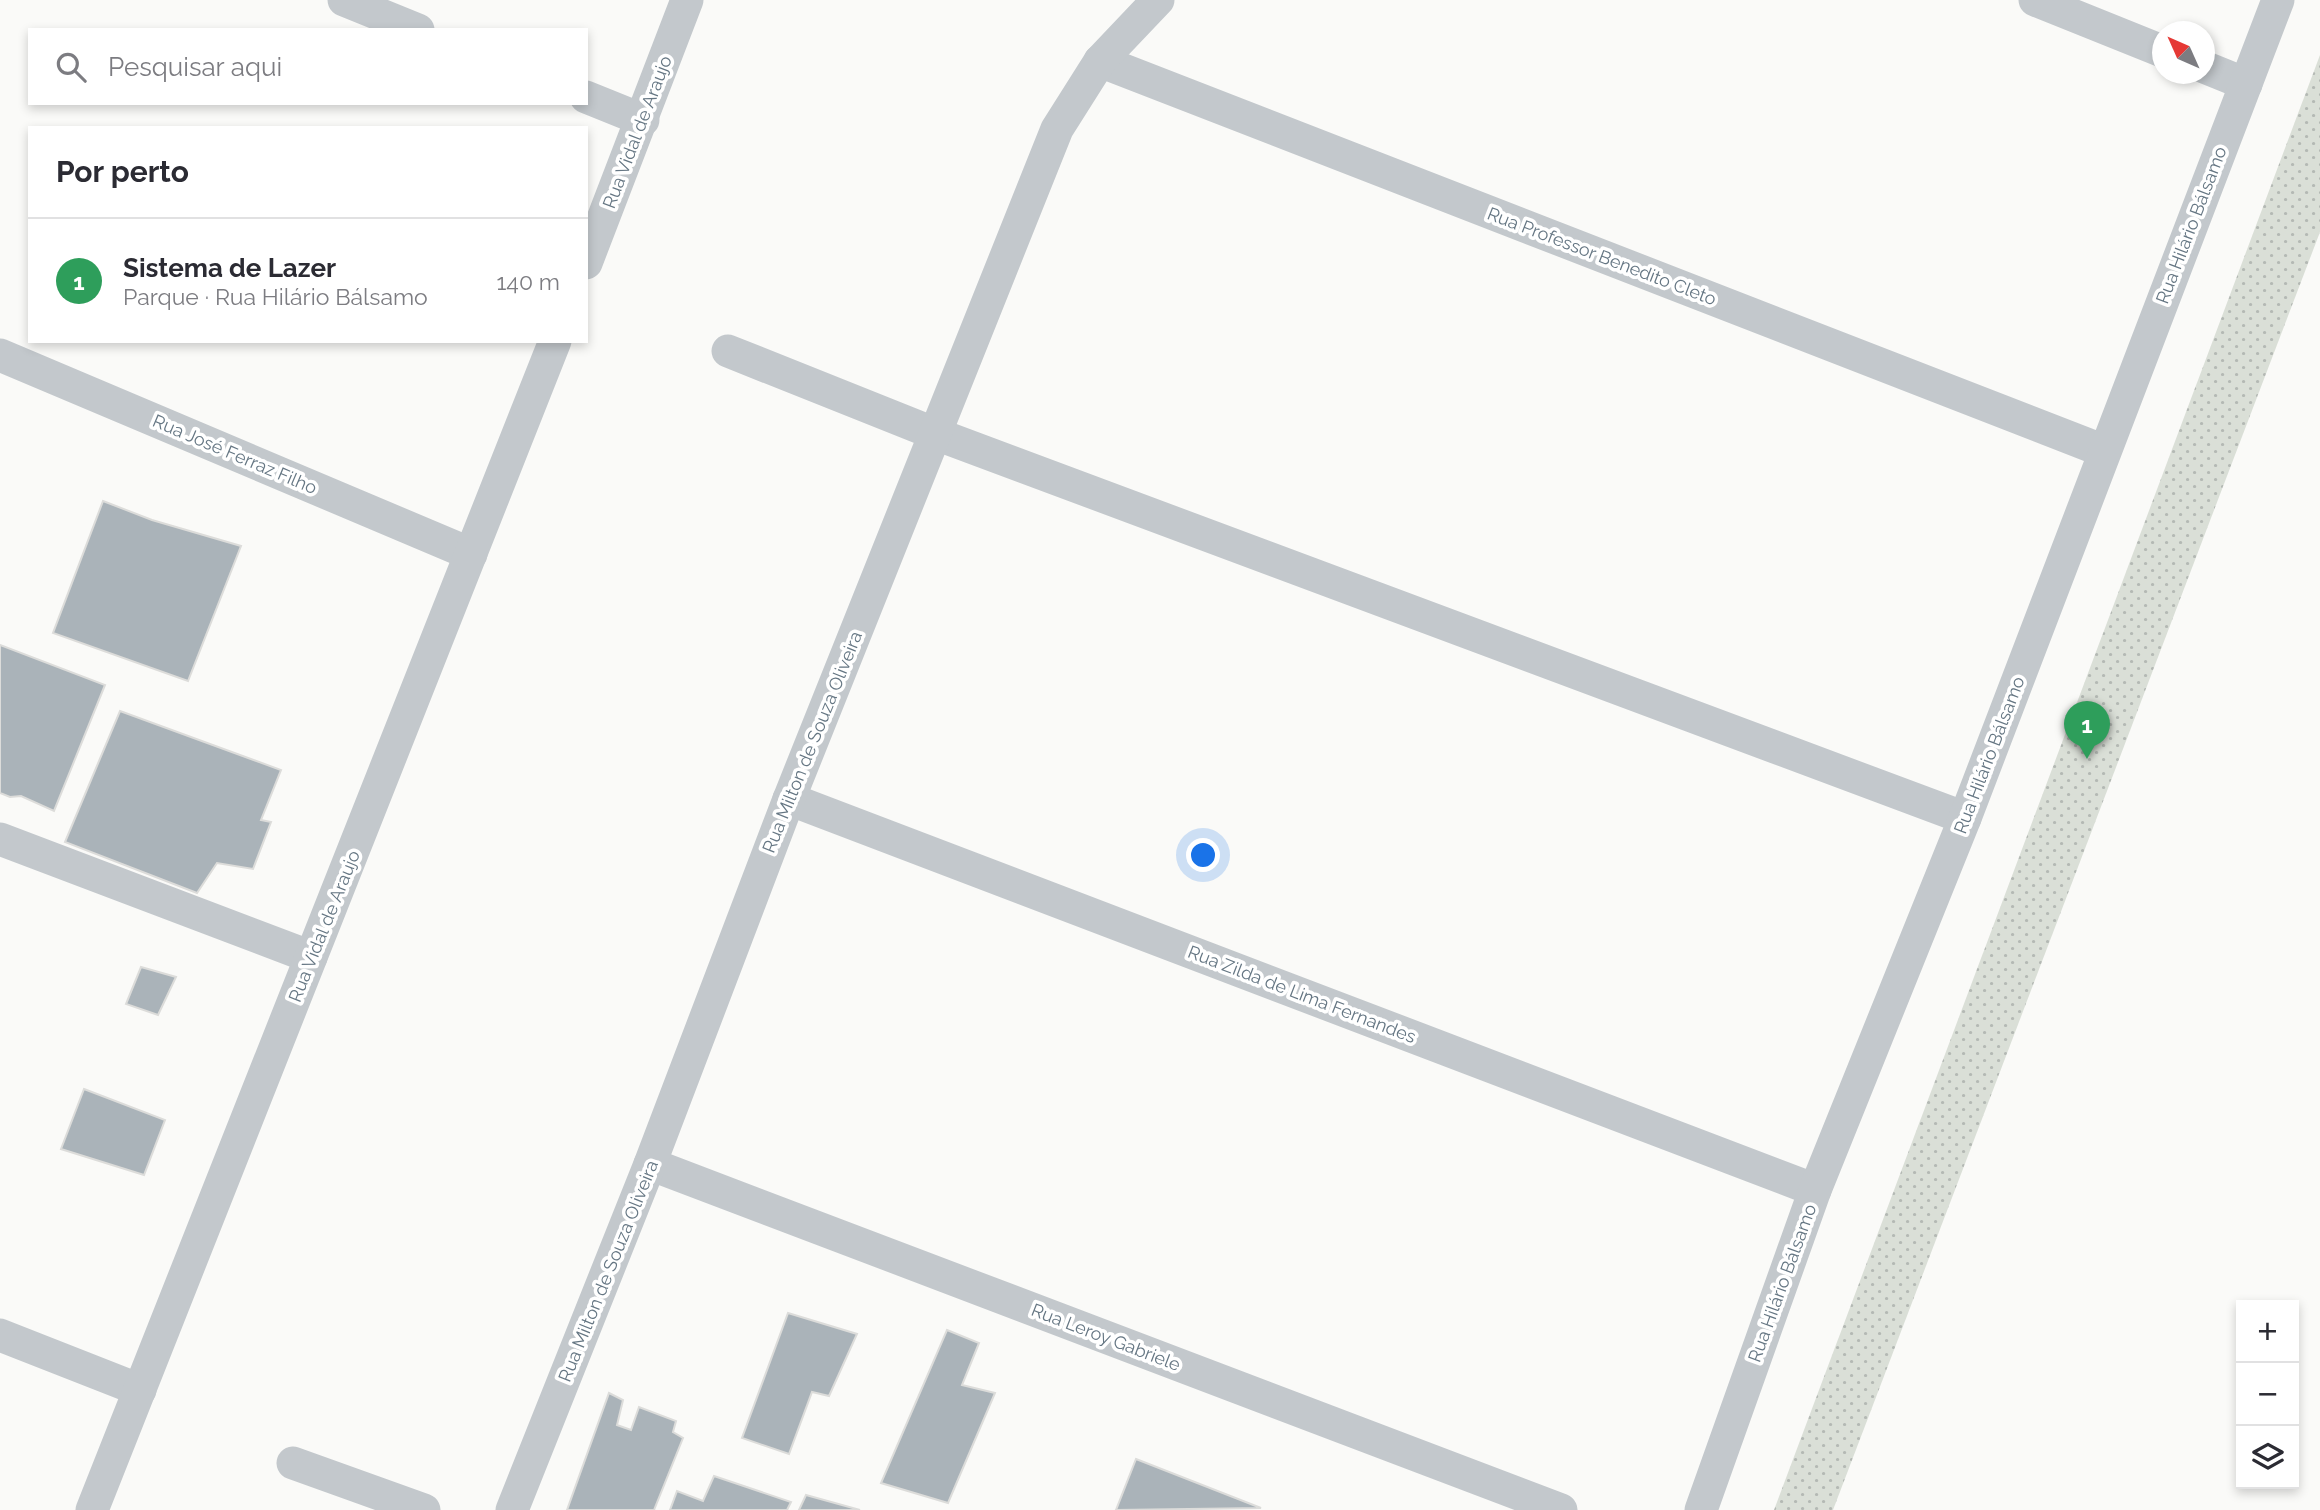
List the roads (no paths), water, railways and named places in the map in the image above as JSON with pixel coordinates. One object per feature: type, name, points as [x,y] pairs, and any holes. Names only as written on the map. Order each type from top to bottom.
[{"type":"street","points":[[344,0],[413,28]]},
{"type":"street","name":"Rua Vidal de Araujo","points":[[588,258],[687,0]]},
{"type":"street","name":"Rua Milton de Souza Oliveira","points":[[512,1510],[650,1164],[789,799],[1058,129],[1100,61],[1157,0]]},
{"type":"street","points":[[2035,0],[2152,47]]},
{"type":"street","name":"Rua Hilário Bálsamo","points":[[1701,1510],[1815,1190],[1965,818],[2278,0]]},
{"type":"street","name":"Rua Professor Benedito Cleto","points":[[1100,61],[2104,451]]},
{"type":"street","points":[[2215,71],[2246,84]]},
{"type":"street","points":[[588,98],[643,120]]},
{"type":"street","name":"Rua Vidal de Araujo","points":[[92,1510],[554,343]]},
{"type":"street","points":[[728,351],[936,434],[1965,818]]},
{"type":"street","name":"Rua José Ferraz Filho","points":[[0,355],[471,554]]},
{"type":"street","name":"Rua Zilda de Lima Fernandes","points":[[789,799],[1815,1190]]},
{"type":"street","points":[[0,839],[311,957]]},
{"type":"street","name":"Rua Leroy Gabriele","points":[[650,1164],[1561,1510]]},
{"type":"street","points":[[0,1335],[139,1390]]},
{"type":"street","points":[[293,1462],[424,1510]]},
{"type":"place","name":"Sistema de Lazer","points":[[2087,759]]}]
